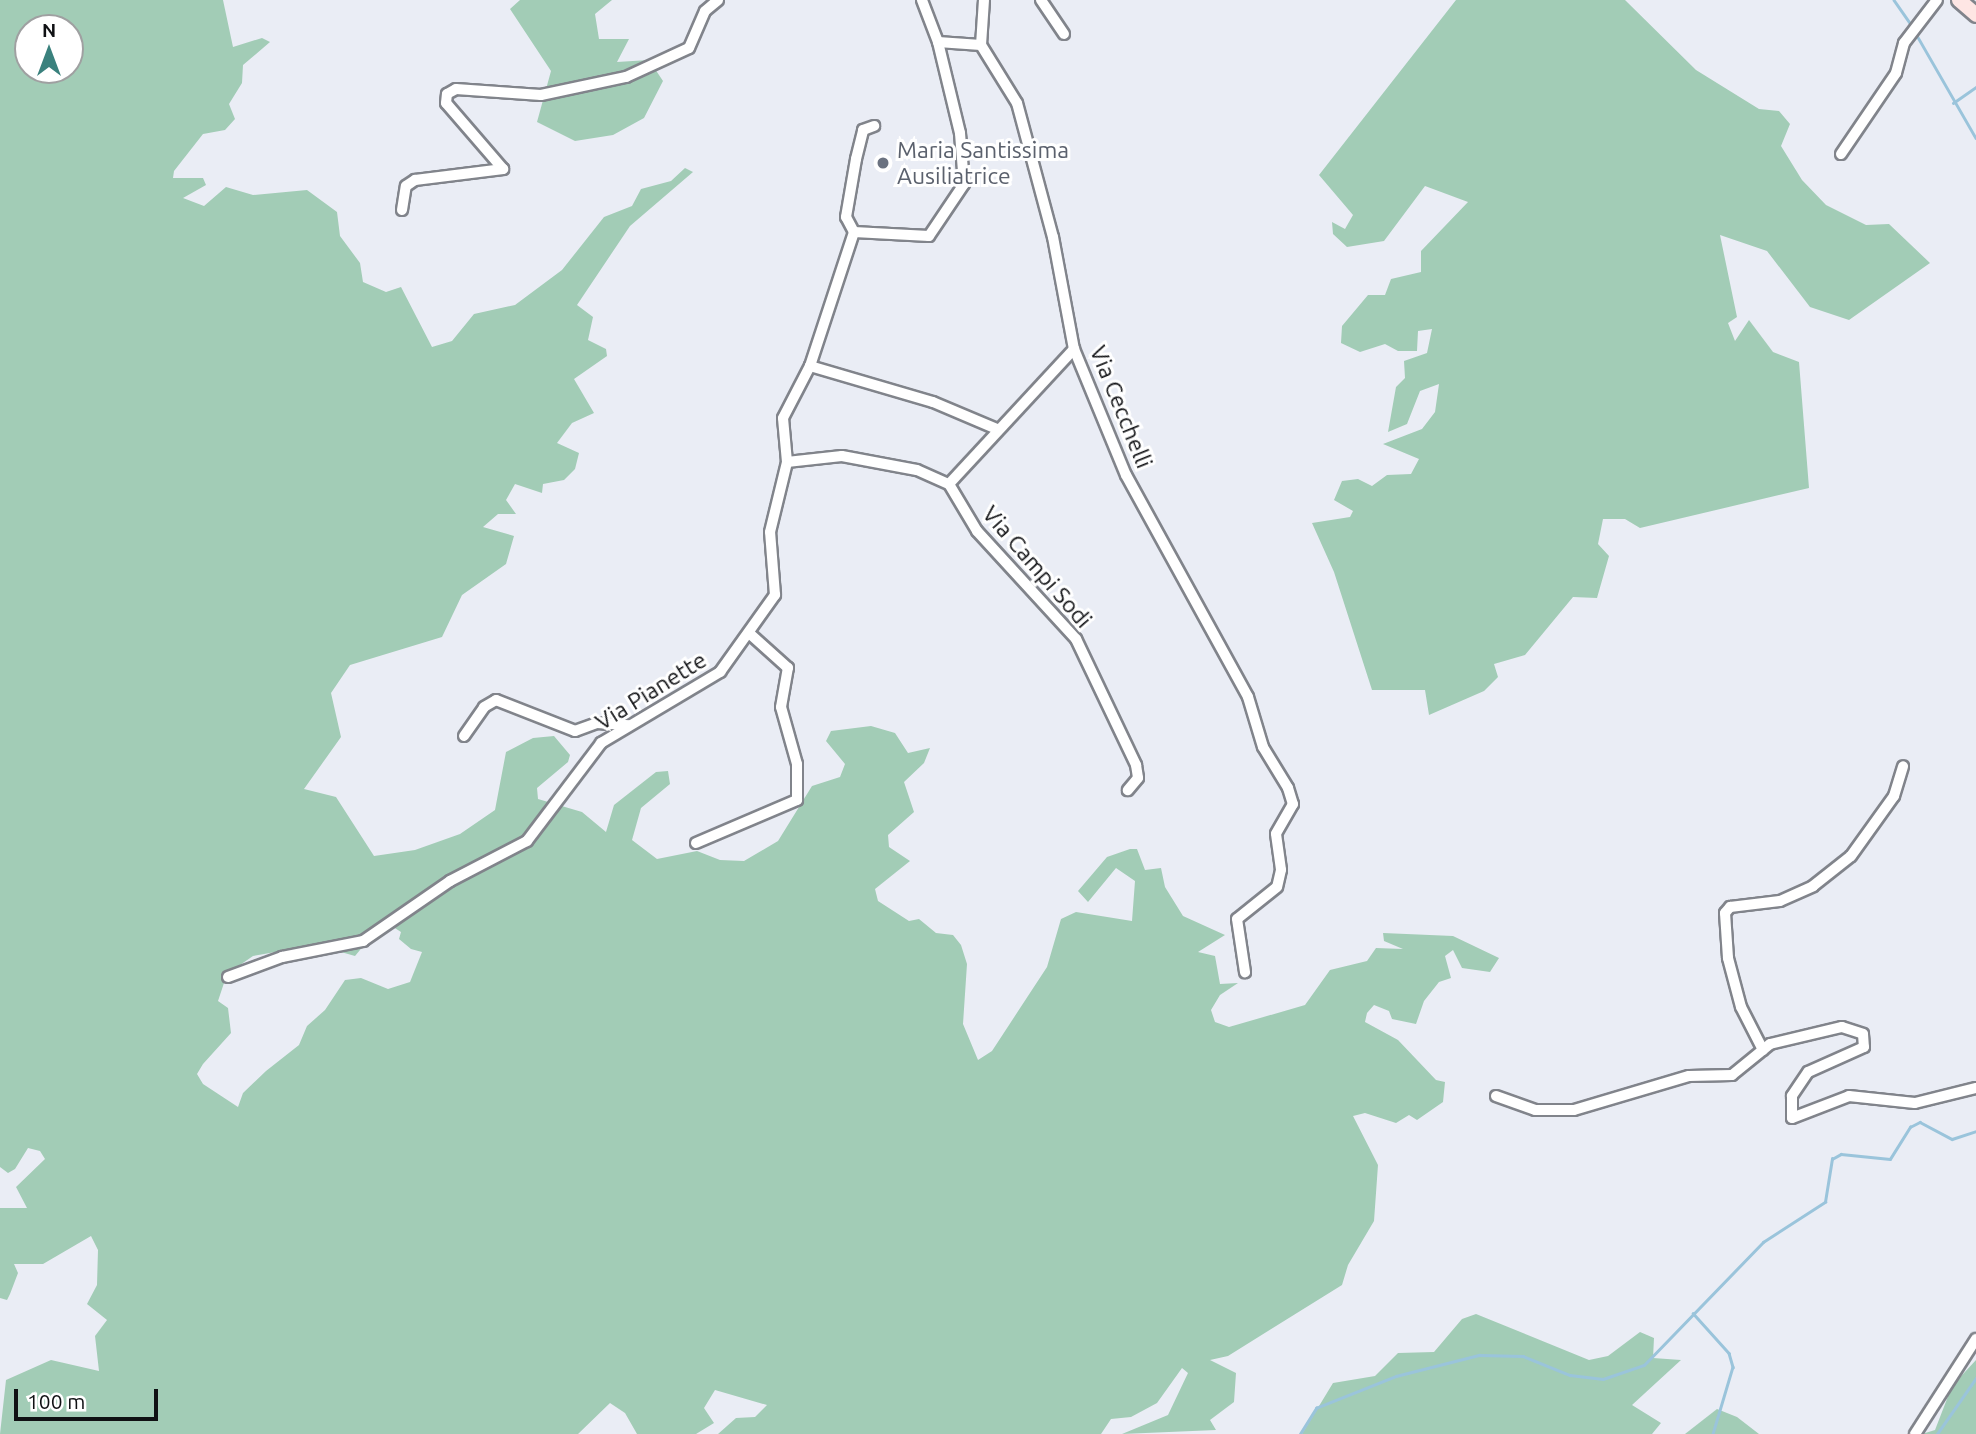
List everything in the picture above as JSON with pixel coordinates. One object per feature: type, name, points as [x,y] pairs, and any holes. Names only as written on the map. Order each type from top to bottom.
[{"type":"main road","points":[[1959,0],[1976,16]]},
{"type":"street","points":[[402,211],[406,186],[415,180],[503,169],[446,103],[447,94],[456,89],[541,95],[626,77],[689,48],[705,11],[718,0]]},
{"type":"street","points":[[874,126],[863,130],[846,217],[854,232],[929,236],[964,184],[960,133],[939,42],[922,0]]},
{"type":"street","points":[[939,42],[981,45],[984,0]]},
{"type":"street","points":[[1041,0],[1064,34]]},
{"type":"street","points":[[1841,154],[1896,72],[1904,43],[1937,0]]},
{"type":"street","name":"Via Cecchelli","points":[[981,45],[1017,103],[1026,132],[1074,349],[1126,475],[1248,697],[1263,747],[1293,804],[1276,834],[1281,870],[1277,887],[1237,919],[1245,972]]},
{"type":"street","name":"Via Pianette","points":[[228,977],[290,954],[363,941],[450,881],[527,841],[582,762],[629,725],[720,672],[775,596],[770,532],[786,462],[783,418],[810,366],[854,232]]},
{"type":"street","points":[[786,462],[842,456],[917,470],[949,484],[997,429],[1074,349]]},
{"type":"street","points":[[810,366],[933,402],[997,429]]},
{"type":"street","name":"Via Campi Sodi","points":[[949,484],[976,531],[1076,639],[1136,765],[1138,778],[1128,790]]},
{"type":"street","points":[[696,843],[797,800],[797,764],[781,707],[788,668],[749,633]]},
{"type":"street","points":[[464,736],[484,707],[496,701],[575,731],[597,723],[629,725]]},
{"type":"street","points":[[1763,1050],[1741,1007],[1728,958],[1725,914],[1730,907],[1791,896],[1851,856],[1894,796],[1903,766]]},
{"type":"street","points":[[1496,1096],[1535,1110],[1574,1110],[1689,1076],[1732,1075],[1763,1050],[1829,1027],[1853,1030],[1865,1040],[1855,1053],[1817,1065],[1800,1080],[1789,1108],[1796,1119],[1849,1096],[1915,1103],[1976,1088]]},
{"type":"street","points":[[1915,1434],[1976,1339]]},
{"type":"green space","points":[[0,0],[223,0],[233,47],[262,38],[270,42],[243,65],[242,83],[229,104],[235,119],[225,130],[203,134],[174,171],[173,178],[203,178],[206,185],[183,198],[204,206],[226,187],[253,195],[307,190],[337,212],[340,236],[360,263],[363,282],[386,292],[401,287],[432,347],[452,341],[474,314],[515,305],[562,270],[604,217],[632,206],[641,189],[671,181],[685,168],[693,172],[630,226],[577,305],[593,317],[588,340],[606,349],[607,356],[574,379],[594,413],[572,423],[557,443],[579,453],[575,469],[564,480],[543,484],[542,493],[515,484],[506,500],[516,514],[498,514],[483,527],[514,536],[506,564],[462,595],[442,637],[350,665],[331,693],[341,737],[304,789],[336,797],[374,856],[415,850],[460,834],[495,810],[506,752],[533,738],[554,736],[570,755],[568,762],[537,788],[538,799],[582,812],[606,832],[614,805],[656,772],[668,771],[670,784],[641,808],[632,840],[657,859],[697,851],[720,860],[744,861],[778,841],[812,786],[840,777],[845,764],[826,741],[831,731],[871,726],[895,733],[908,753],[930,748],[924,763],[904,782],[914,812],[888,835],[889,847],[910,861],[875,889],[878,901],[909,921],[919,919],[936,933],[953,935],[961,945],[967,964],[963,1024],[978,1060],[992,1051],[1047,967],[1061,919],[1076,912],[1132,921],[1135,881],[1116,868],[1088,902],[1078,891],[1107,857],[1130,849],[1137,849],[1145,870],[1161,868],[1165,887],[1183,916],[1225,935],[1198,952],[1215,956],[1220,984],[1238,983],[1220,995],[1211,1010],[1215,1022],[1229,1027],[1305,1005],[1330,970],[1367,961],[1376,948],[1403,949],[1384,941],[1383,933],[1453,936],[1499,958],[1490,972],[1462,968],[1453,950],[1445,956],[1451,978],[1439,982],[1424,1001],[1416,1024],[1392,1019],[1389,1011],[1374,1005],[1367,1013],[1365,1022],[1398,1040],[1436,1080],[1445,1082],[1443,1102],[1417,1120],[1409,1115],[1396,1123],[1365,1113],[1353,1116],[1378,1165],[1374,1221],[1348,1265],[1342,1285],[1228,1356],[1210,1360],[1236,1373],[1234,1402],[1210,1420],[1216,1430],[1122,1434],[1168,1415],[1188,1373],[1182,1368],[1157,1403],[1131,1417],[1111,1419],[1101,1434],[718,1434],[736,1418],[755,1417],[767,1405],[715,1390],[704,1408],[714,1423],[696,1434],[637,1434],[625,1413],[610,1403],[578,1434],[0,1434],[6,1380],[51,1360],[99,1371],[95,1336],[107,1320],[87,1304],[97,1285],[98,1250],[91,1236],[43,1264],[14,1264],[18,1273],[10,1294],[7,1300],[0,1298],[0,1208],[27,1208],[16,1187],[45,1159],[40,1151],[28,1148],[15,1169],[8,1173],[0,1167]],"holes":[[[384,921],[401,932],[399,939],[411,949],[422,952],[410,982],[388,989],[361,978],[345,980],[325,1010],[307,1026],[299,1045],[243,1093],[238,1107],[203,1084],[197,1074],[231,1033],[228,1008],[218,1001],[227,974],[253,956],[287,950],[320,946],[355,956]]]},
{"type":"green space","points":[[520,0],[612,0],[595,14],[599,39],[629,39],[617,62],[649,60],[663,81],[644,118],[613,135],[575,141],[537,122],[551,71],[510,9]]},
{"type":"green space","points":[[1456,0],[1625,0],[1696,70],[1759,109],[1779,111],[1790,124],[1781,146],[1802,180],[1826,205],[1866,225],[1889,224],[1930,263],[1849,320],[1810,307],[1767,251],[1720,235],[1737,317],[1728,323],[1735,341],[1749,320],[1773,352],[1799,362],[1809,488],[1640,528],[1625,519],[1603,519],[1598,544],[1609,556],[1597,598],[1573,597],[1525,655],[1494,664],[1498,677],[1484,691],[1429,715],[1425,690],[1372,690],[1334,572],[1312,523],[1350,517],[1353,511],[1334,500],[1342,481],[1358,479],[1372,486],[1387,475],[1411,474],[1419,459],[1383,444],[1422,429],[1435,412],[1439,384],[1420,391],[1407,424],[1388,432],[1396,387],[1405,378],[1404,361],[1427,353],[1432,329],[1418,331],[1417,351],[1398,351],[1385,344],[1360,352],[1341,343],[1342,326],[1368,295],[1385,295],[1391,279],[1421,272],[1421,251],[1468,202],[1425,186],[1384,241],[1347,247],[1333,234],[1332,222],[1345,229],[1353,215],[1319,175]]},
{"type":"green space","points":[[1476,1314],[1589,1360],[1608,1356],[1640,1332],[1654,1338],[1653,1358],[1681,1360],[1632,1405],[1661,1423],[1652,1434],[1302,1434],[1333,1383],[1375,1376],[1398,1353],[1434,1352],[1462,1319]]},
{"type":"green space","points":[[1976,1360],[1976,1434],[1922,1434],[1935,1430],[1952,1386]]},
{"type":"green space","points":[[1717,1409],[1737,1417],[1759,1434],[1685,1434]]},
{"type":"waterway","points":[[1894,0],[1912,26]]},
{"type":"waterway","points":[[1915,32],[1976,138]]},
{"type":"waterway","points":[[1953,103],[1976,87]]},
{"type":"waterway","points":[[1300,1434],[1316,1408],[1396,1376],[1479,1355],[1523,1356],[1570,1375],[1603,1379],[1644,1365],[1763,1242],[1825,1202],[1832,1159],[1841,1154],[1890,1159],[1910,1127],[1920,1122],[1952,1139],[1976,1131]]},
{"type":"waterway","points":[[1693,1313],[1729,1353],[1733,1367],[1713,1434]]},
{"type":"waterway","points":[[1937,1434],[1976,1378]]},
{"type":"place","name":"Maria Santissima Ausiliatrice","points":[[883,163]]}]
